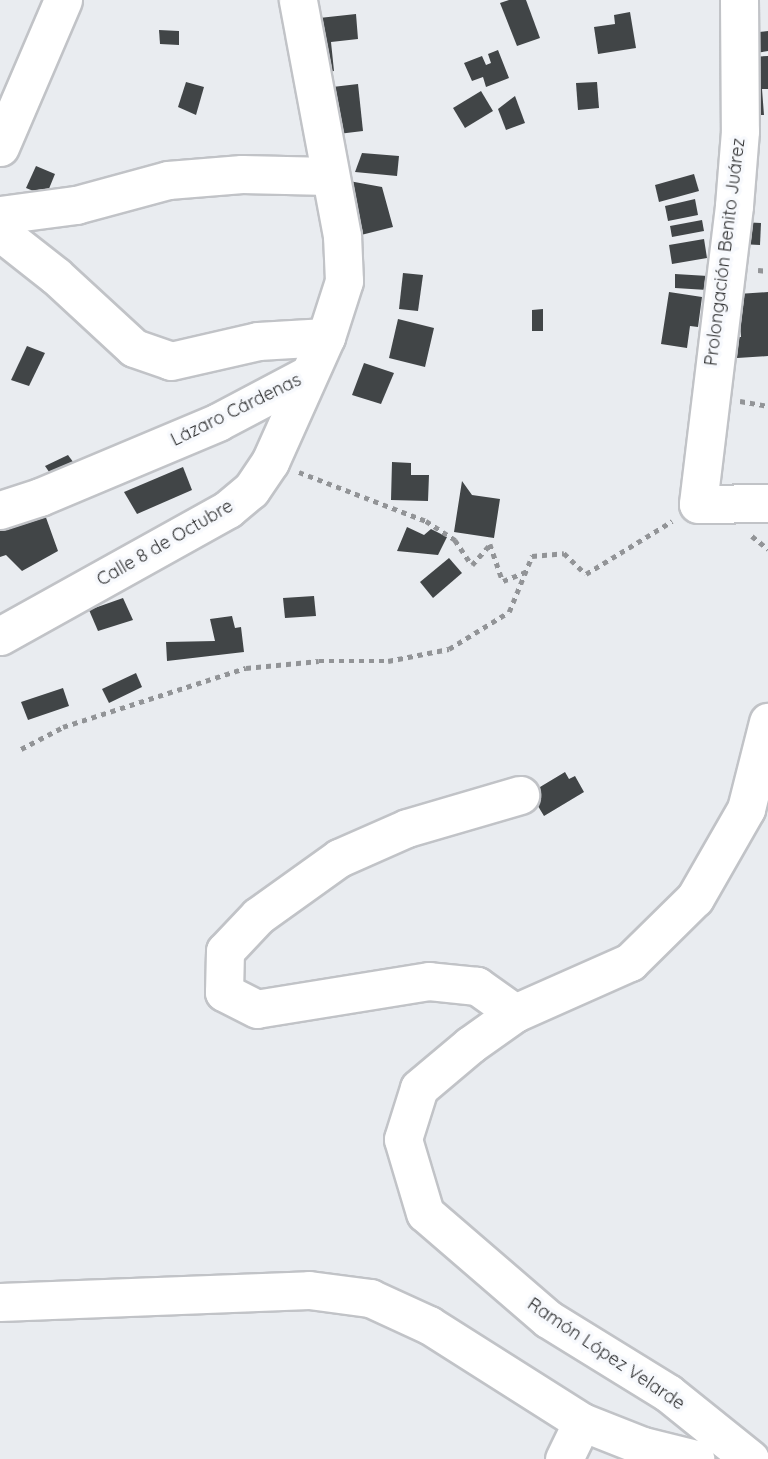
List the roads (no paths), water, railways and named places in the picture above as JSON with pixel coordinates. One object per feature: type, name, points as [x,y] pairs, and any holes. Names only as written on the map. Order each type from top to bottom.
[{"type":"street","points":[[0,147],[63,0]]},
{"type":"street","name":"Lázaro Cárdenas","points":[[0,510],[40,498],[219,422],[307,375],[326,337],[344,281],[342,236],[298,0]]},
{"type":"street","name":"Prolongación Benito Juárez","points":[[739,0],[735,194],[698,504],[768,503]]},
{"type":"street","points":[[0,215],[76,205],[169,180],[242,174],[329,176]]},
{"type":"street","points":[[0,232],[56,276],[134,348],[171,361],[258,341],[326,337]]},
{"type":"street","name":"Calle 8 de Octubre","points":[[0,636],[228,509],[251,490],[270,462],[307,375]]},
{"type":"street","name":"Ramón López Velarde","points":[[750,1459],[668,1394],[548,1319],[425,1213],[403,1139],[419,1088],[515,1013],[630,962],[695,898],[746,809],[768,722]]},
{"type":"street","points":[[515,1013],[477,986],[429,981],[257,1009],[224,992],[225,951],[258,916],[339,858],[407,828],[520,795]]},
{"type":"street","points":[[0,1302],[309,1290],[370,1298],[429,1325],[582,1422],[643,1446],[695,1459]]},
{"type":"street","points":[[564,1459],[582,1422]]}]
